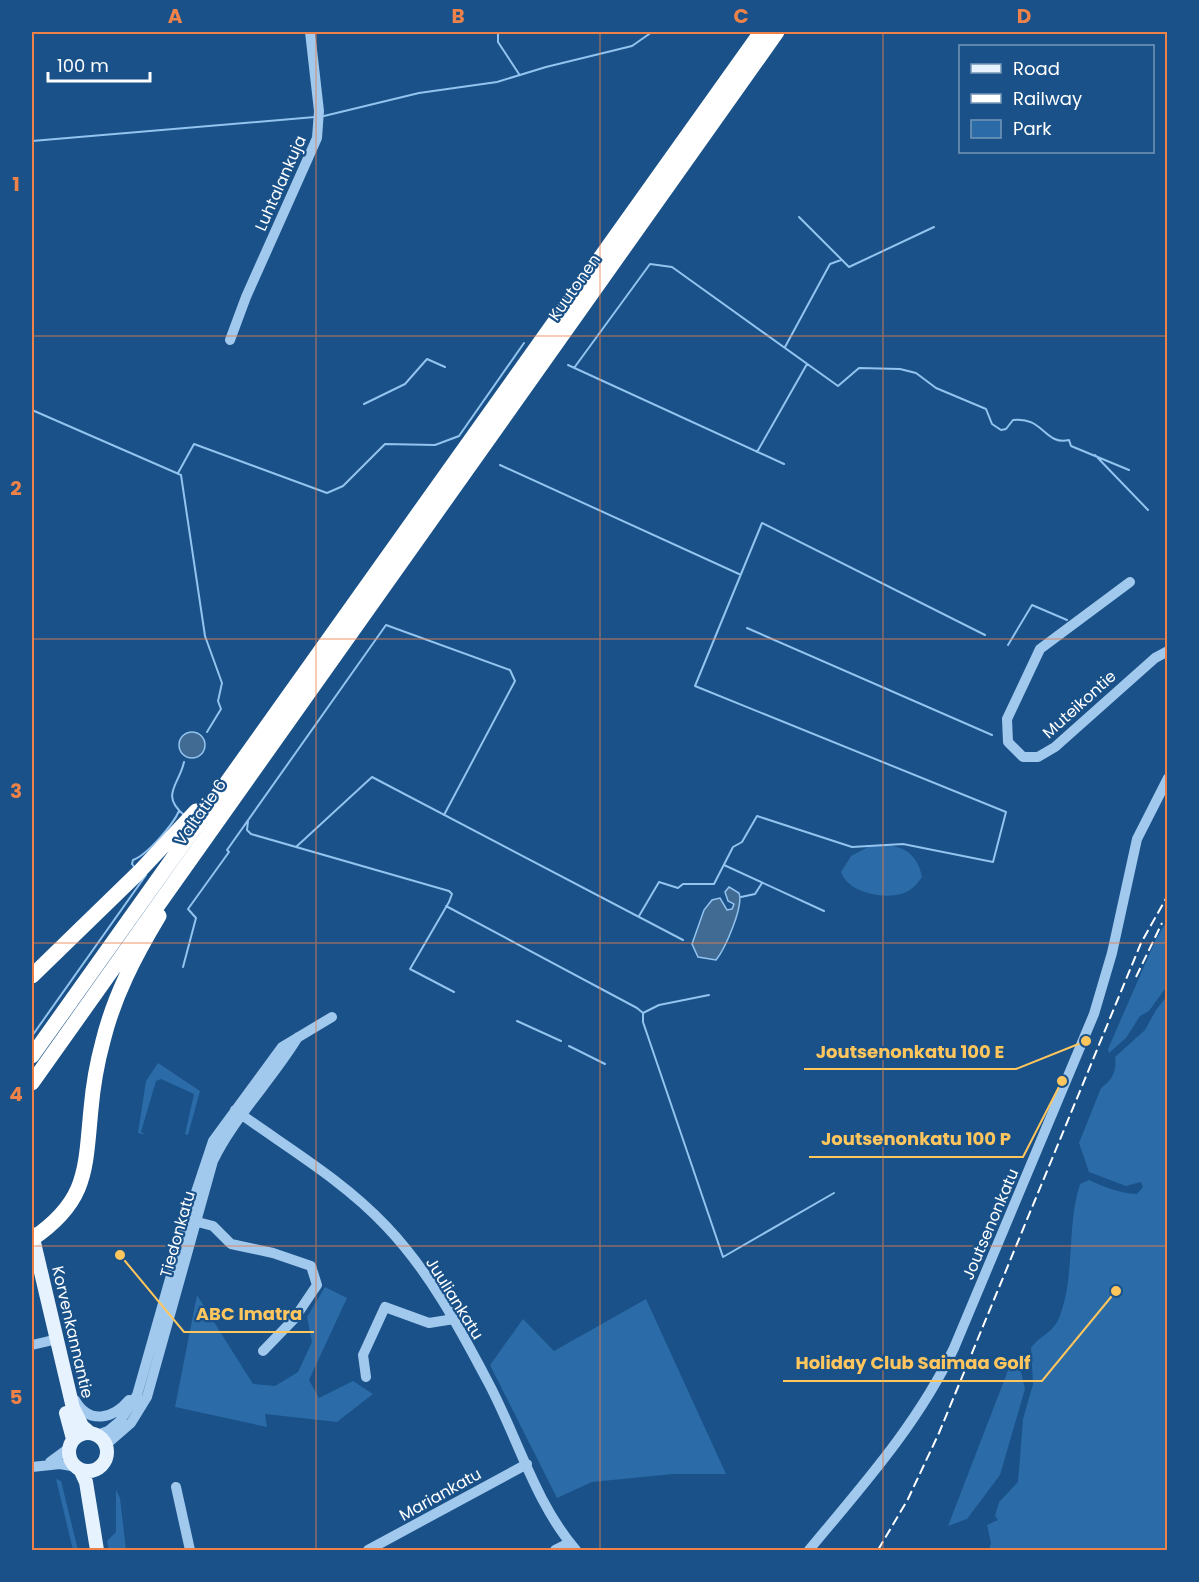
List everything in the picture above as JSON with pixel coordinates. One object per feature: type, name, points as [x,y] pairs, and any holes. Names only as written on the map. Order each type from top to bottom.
[{"type":"highway","name":"Kuutonen","points":[[392,560],[761,32]]},
{"type":"highway","name":"Kuutonen","points":[[392,560],[777,32]]},
{"type":"highway","name":"Valtatie 6","points":[[32,1056],[258,738],[392,560]]},
{"type":"highway","name":"Valtatie 6","points":[[32,1083],[212,825],[392,560]]},
{"type":"highway","points":[[32,976],[166,843],[258,738]]},
{"type":"highway","points":[[32,1237],[55,1221],[75,1196],[87,1165],[93,1085],[112,1010],[138,951],[212,825]]},
{"type":"main road","name":"Korvenkannantie","points":[[32,1237],[75,1414],[93,1434]]},
{"type":"main road","name":"Korvenkannantie","points":[[32,1265],[71,1444]]},
{"type":"main road","points":[[93,1434],[106,1448],[105,1458],[94,1482],[97,1548],[86,1482],[79,1468],[70,1459],[71,1444],[93,1434]]},
{"type":"main road","points":[[79,1468],[90,1470],[99,1467]]},
{"type":"street","name":"Luhtalankuja","points":[[230,340],[246,297],[317,138],[319,111],[310,32]]},
{"type":"street","name":"Muteikontie","points":[[1130,582],[1040,649],[1007,719],[1008,742],[1023,757],[1038,757],[1055,747],[1108,697],[1155,658],[1167,651]]},
{"type":"street","name":"Joutsenonkatu","points":[[809,1551],[897,1443],[935,1388],[954,1348],[1094,1014],[1113,953],[1137,839],[1167,778]]},
{"type":"street","name":"Tiedonkatu","points":[[93,1434],[114,1427],[127,1413],[141,1382],[191,1220],[213,1161],[239,1113],[298,1036],[332,1017]]},
{"type":"street","name":"Juuliankatu","points":[[239,1113],[332,1179],[386,1226],[424,1272],[454,1319],[489,1384],[548,1509],[572,1547]]},
{"type":"street","name":"Tiedonkatu","points":[[106,1448],[108,1443],[131,1423],[147,1396],[191,1220]]},
{"type":"street","points":[[191,1220],[213,1226],[231,1245],[273,1253],[311,1266],[316,1285],[294,1319],[263,1351]]},
{"type":"street","points":[[366,1377],[363,1355],[385,1307],[429,1323],[454,1319]]},
{"type":"street","points":[[32,1345],[49,1341]]},
{"type":"street","name":"Tiedonkatu","points":[[67,1383],[84,1413],[97,1418],[111,1416],[118,1411],[141,1382]]},
{"type":"street","points":[[47,1464],[71,1444]]},
{"type":"street","points":[[32,1467],[47,1464],[79,1468]]},
{"type":"street","name":"Mariankatu","points":[[368,1551],[527,1464]]},
{"type":"street","points":[[176,1487],[190,1551]]},
{"type":"street","points":[[555,1551],[572,1547]]},
{"type":"green space","points":[[872,845],[890,845],[911,854],[916,860],[922,877],[917,884],[904,893],[887,896],[868,893],[851,885],[841,872],[851,856]]},
{"type":"green space","points":[[1167,921],[1167,986],[1149,1011],[1140,1016],[1126,1038],[1109,1053],[1108,1049],[1156,939]]},
{"type":"green space","points":[[1167,996],[1167,1550],[989,1550],[991,1543],[987,1525],[998,1520],[995,1516],[999,1502],[1018,1482],[1023,1419],[1033,1384],[1031,1348],[1056,1323],[1064,1302],[1073,1217],[1080,1184],[1089,1180],[1112,1189],[1137,1194],[1143,1187],[1141,1182],[1126,1186],[1089,1172],[1079,1143],[1101,1088],[1113,1075],[1115,1057],[1145,1030]]},
{"type":"green space","points":[[158,1063],[200,1091],[188,1135],[185,1134],[194,1094],[161,1079],[156,1081],[141,1132],[146,1135],[138,1133],[146,1081]]},
{"type":"green space","points":[[325,1287],[347,1298],[309,1380],[319,1398],[353,1381],[373,1394],[337,1422],[265,1414],[267,1427],[175,1407],[197,1295],[253,1384],[275,1386],[298,1372],[312,1342],[307,1317]]},
{"type":"green space","points":[[646,1299],[726,1474],[673,1474],[592,1482],[557,1498],[490,1365],[523,1319],[554,1351]]},
{"type":"green space","points":[[1012,1360],[1019,1363],[1025,1389],[1000,1475],[967,1519],[948,1526]]},
{"type":"green space","points":[[56,1479],[61,1481],[78,1550],[73,1550]]},
{"type":"green space","points":[[116,1490],[120,1498],[126,1550],[109,1550],[107,1541],[116,1532]]},
{"type":"shaded area","points":[[192,732],[201,736],[205,745],[201,754],[192,758],[183,754],[179,745],[183,736]]},
{"type":"shaded area","points":[[729,887],[739,893],[740,899],[729,937],[716,960],[698,957],[692,944],[704,910],[712,900],[720,898],[727,910],[732,909],[734,904],[728,901],[725,892]]},
{"type":"waterway","points":[[498,32],[498,42],[519,74]]},
{"type":"waterway","points":[[324,116],[419,93],[497,82],[546,67],[632,46],[652,32]]},
{"type":"waterway","points":[[32,141],[315,117]]},
{"type":"waterway","points":[[799,217],[849,267],[934,227]]},
{"type":"waterway","points":[[785,347],[830,264],[841,260]]},
{"type":"waterway","points":[[574,368],[650,264],[672,267],[838,386],[859,368],[900,369],[916,373],[936,388],[986,409],[992,424],[1001,430],[1006,429],[1013,420],[1031,422],[1054,439],[1069,440],[1071,446],[1129,470]]},
{"type":"waterway","points":[[178,473],[194,444],[327,493],[343,486],[385,444],[435,445],[459,436],[524,343]]},
{"type":"waterway","points":[[364,404],[405,384],[427,359],[445,367]]},
{"type":"waterway","points":[[757,452],[807,364]]},
{"type":"waterway","points":[[568,365],[784,464]]},
{"type":"waterway","points":[[32,410],[181,475],[205,636],[222,683],[218,701],[221,709],[207,732]]},
{"type":"waterway","points":[[1095,455],[1148,510]]},
{"type":"waterway","points":[[500,465],[739,574]]},
{"type":"waterway","points":[[639,916],[659,882],[678,888],[683,884],[714,884],[733,847],[742,842],[757,816],[852,847],[903,844],[993,862],[1006,812],[695,686],[762,523],[985,635]]},
{"type":"waterway","points":[[1008,645],[1032,605],[1067,620]]},
{"type":"waterway","points":[[183,967],[196,918],[188,909],[386,625],[510,670],[515,681],[444,815]]},
{"type":"waterway","points":[[747,628],[992,735]]},
{"type":"waterway","points":[[184,762],[172,796],[173,802],[184,815]]},
{"type":"waterway","points":[[296,847],[372,777],[683,940]]},
{"type":"waterway","points":[[135,868],[132,864],[133,860],[159,839],[179,811]]},
{"type":"waterway","points":[[248,821],[247,830],[251,834],[449,891],[452,894],[449,902],[410,969],[454,992]]},
{"type":"waterway","points":[[724,865],[824,911]]},
{"type":"waterway","points":[[32,1036],[146,875]]},
{"type":"waterway","points":[[741,897],[755,894],[762,883]]},
{"type":"waterway","points":[[446,906],[643,1013],[643,1022],[723,1257],[834,1193]]},
{"type":"waterway","points":[[643,1013],[659,1005],[709,995]]},
{"type":"waterway","points":[[517,1021],[561,1041]]},
{"type":"waterway","points":[[569,1046],[605,1064]]},
{"type":"railway","points":[[878,1550],[908,1499],[939,1433],[1141,943],[1168,895]]},
{"type":"railway","points":[[1136,977],[1162,923]]},
{"type":"place","name":"Joutsenonkatu 100 E","points":[[1086,1041]]},
{"type":"place","name":"Joutsenonkatu 100 P","points":[[1062,1081]]},
{"type":"place","name":"ABC Imatra","points":[[120,1255]]},
{"type":"place","name":"Holiday Club Saimaa Golf","points":[[1116,1291]]}]
